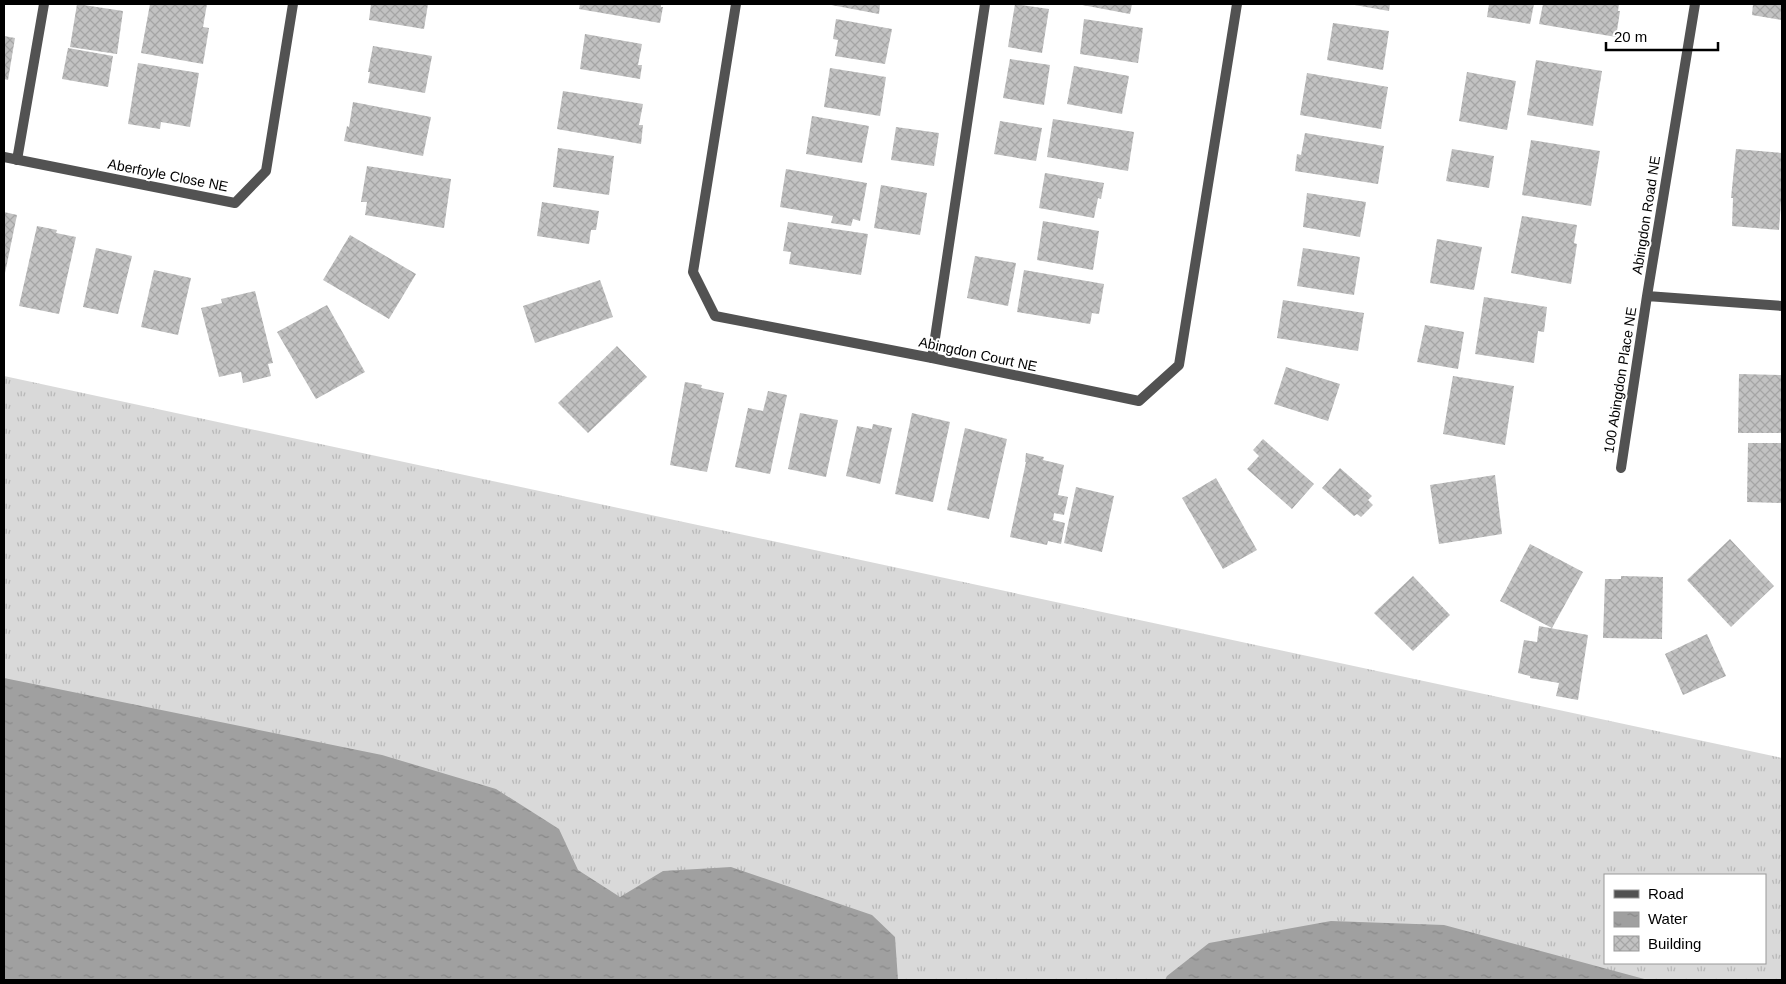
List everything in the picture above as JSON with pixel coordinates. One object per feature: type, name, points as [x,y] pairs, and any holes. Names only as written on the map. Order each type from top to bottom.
[{"type":"street","points":[[17,160],[44,4]]},
{"type":"street","name":"Aberfoyle Close NE","points":[[4,157],[235,203],[266,171],[293,4]]},
{"type":"street","name":"Abingdon Court NE","points":[[736,4],[693,272],[715,316],[1139,401],[1179,365],[1237,4]]},
{"type":"street","points":[[932,358],[985,4]]},
{"type":"street","name":"Abingdon Road NE","points":[[1694,4],[1647,296],[1782,306]]},
{"type":"street","name":"100 Abingdon Place NE","points":[[1621,468],[1647,296]]},
{"type":"green space","points":[[4,376],[1782,758],[1782,980],[4,980]]},
{"type":"water","points":[[4,678],[382,755],[496,789],[559,829],[578,870],[620,897],[663,871],[731,867],[872,915],[895,937],[898,980],[4,980]]},
{"type":"water","points":[[1331,921],[1444,925],[1648,980],[1165,980],[1167,976],[1209,943]]},
{"type":"building","points":[[77,4],[123,11],[117,54],[70,47]]},
{"type":"building","points":[[150,4],[207,4],[203,27],[209,28],[203,64],[141,53]]},
{"type":"building","points":[[371,4],[428,4],[424,29],[369,20]]},
{"type":"building","points":[[580,4],[661,4],[661,7],[663,7],[660,23],[579,9]]},
{"type":"building","points":[[826,4],[880,4],[879,14]]},
{"type":"building","points":[[1015,4],[1049,9],[1042,53],[1008,47]]},
{"type":"building","points":[[1077,4],[1132,4],[1130,14]]},
{"type":"building","points":[[1349,4],[1390,4],[1389,11]]},
{"type":"building","points":[[1489,4],[1534,4],[1530,24],[1487,17]]},
{"type":"building","points":[[1543,4],[1619,4],[1618,11],[1620,11],[1616,37],[1539,24]]},
{"type":"building","points":[[1753,4],[1782,4],[1782,20],[1752,15]]},
{"type":"building","points":[[836,19],[892,29],[885,64],[835,56],[838,40],[833,39]]},
{"type":"building","points":[[1084,19],[1143,28],[1138,63],[1080,54]]},
{"type":"building","points":[[1333,23],[1389,31],[1383,70],[1327,60]]},
{"type":"building","points":[[585,34],[642,44],[638,65],[642,65],[640,79],[580,69]]},
{"type":"building","points":[[4,36],[15,38],[8,80],[4,79]]},
{"type":"building","points":[[373,46],[432,56],[425,93],[368,83]]},
{"type":"building","points":[[68,48],[113,56],[108,87],[62,79]]},
{"type":"building","points":[[1010,59],[1050,65],[1044,105],[1003,98]]},
{"type":"building","points":[[1536,60],[1602,71],[1593,126],[1527,115]]},
{"type":"building","points":[[138,63],[199,73],[190,127],[161,122],[160,129],[128,124]]},
{"type":"building","points":[[1074,66],[1129,76],[1122,114],[1067,104]]},
{"type":"building","points":[[830,68],[886,77],[880,116],[824,107]]},
{"type":"building","points":[[1467,72],[1516,81],[1507,130],[1459,121]]},
{"type":"building","points":[[1307,73],[1388,87],[1381,129],[1300,115]]},
{"type":"building","points":[[563,91],[643,104],[639,125],[643,125],[641,144],[557,129]]},
{"type":"building","points":[[353,102],[431,117],[423,156],[344,141],[347,126],[349,127]]},
{"type":"building","points":[[812,116],[869,126],[862,163],[806,154]]},
{"type":"building","points":[[1053,119],[1134,132],[1128,171],[1047,157]]},
{"type":"building","points":[[1000,121],[1042,128],[1036,161],[994,154]]},
{"type":"building","points":[[896,127],[939,133],[934,166],[891,160]]},
{"type":"building","points":[[1305,133],[1384,146],[1378,184],[1295,171],[1297,154],[1301,155]]},
{"type":"building","points":[[1531,140],[1600,151],[1591,206],[1522,195]]},
{"type":"building","points":[[558,148],[614,156],[609,195],[553,187]]},
{"type":"building","points":[[1452,149],[1494,156],[1489,188],[1446,181]]},
{"type":"building","points":[[1736,149],[1782,153],[1779,230],[1732,226],[1733,198],[1731,198]]},
{"type":"building","points":[[367,166],[451,179],[444,228],[365,215],[367,202],[361,202]]},
{"type":"building","points":[[786,169],[867,183],[860,221],[853,219],[851,226],[831,223],[833,216],[780,207]]},
{"type":"building","points":[[1045,173],[1104,183],[1101,199],[1098,198],[1094,218],[1039,208]]},
{"type":"building","points":[[881,185],[927,193],[920,235],[874,228]]},
{"type":"building","points":[[1307,193],[1366,202],[1360,237],[1303,227]]},
{"type":"building","points":[[542,202],[599,211],[596,230],[591,230],[589,244],[537,236]]},
{"type":"building","points":[[4,212],[17,215],[5,273],[4,272]]},
{"type":"building","points":[[1522,216],[1577,225],[1574,243],[1577,244],[1571,284],[1511,273]]},
{"type":"building","points":[[1043,221],[1099,231],[1093,270],[1037,260]]},
{"type":"building","points":[[788,222],[868,234],[861,275],[789,264],[791,252],[783,251]]},
{"type":"building","points":[[37,226],[57,230],[56,233],[76,237],[59,314],[19,306]]},
{"type":"building","points":[[350,235],[416,274],[389,319],[323,280]]},
{"type":"building","points":[[1437,239],[1482,247],[1474,290],[1430,283]]},
{"type":"building","points":[[96,248],[132,256],[118,314],[83,307]]},
{"type":"building","points":[[1303,248],[1360,257],[1354,295],[1297,286]]},
{"type":"building","points":[[975,256],[1016,263],[1008,306],[967,298]]},
{"type":"building","points":[[154,270],[191,278],[178,335],[141,327]]},
{"type":"building","points":[[1024,270],[1104,284],[1099,314],[1092,313],[1090,324],[1017,312]]},
{"type":"building","points":[[600,280],[613,317],[535,343],[523,306]]},
{"type":"building","points":[[255,291],[273,363],[268,364],[271,376],[243,383],[241,372],[219,377],[201,308],[222,303],[221,299]]},
{"type":"building","points":[[1484,297],[1547,307],[1544,332],[1538,331],[1534,363],[1475,354]]},
{"type":"building","points":[[1283,300],[1364,313],[1358,351],[1277,338]]},
{"type":"building","points":[[327,305],[365,372],[316,399],[277,332]]},
{"type":"building","points":[[1425,325],[1464,332],[1458,369],[1417,362]]},
{"type":"building","points":[[617,346],[647,377],[588,433],[558,403]]},
{"type":"building","points":[[1286,367],[1340,384],[1328,421],[1274,404]]},
{"type":"building","points":[[1739,374],[1782,375],[1782,433],[1738,433]]},
{"type":"building","points":[[1453,376],[1514,386],[1505,445],[1443,434]]},
{"type":"building","points":[[685,382],[702,385],[701,388],[724,393],[707,472],[670,465]]},
{"type":"building","points":[[768,391],[787,395],[770,474],[735,467],[748,408],[763,411]]},
{"type":"building","points":[[800,413],[838,420],[826,477],[788,469]]},
{"type":"building","points":[[912,413],[950,422],[933,502],[895,494]]},
{"type":"building","points":[[873,424],[892,428],[880,484],[846,476],[857,426],[872,429]]},
{"type":"building","points":[[965,428],[1007,439],[989,519],[947,510]]},
{"type":"building","points":[[1263,439],[1314,484],[1292,509],[1247,469],[1259,456],[1253,450]]},
{"type":"building","points":[[1748,443],[1782,443],[1782,503],[1747,502]]},
{"type":"building","points":[[1026,453],[1044,457],[1043,460],[1064,465],[1058,495],[1068,497],[1064,515],[1054,513],[1053,520],[1065,523],[1061,544],[1048,541],[1047,545],[1010,537],[1026,462]]},
{"type":"building","points":[[1340,468],[1372,496],[1368,500],[1373,505],[1361,517],[1357,514],[1354,516],[1322,488]]},
{"type":"building","points":[[1495,475],[1502,534],[1439,544],[1430,485]]},
{"type":"building","points":[[1216,478],[1257,550],[1223,569],[1182,498]]},
{"type":"building","points":[[1076,487],[1114,496],[1102,552],[1064,543]]},
{"type":"building","points":[[1730,539],[1774,586],[1731,627],[1687,580]]},
{"type":"building","points":[[1530,544],[1583,572],[1552,628],[1500,601]]},
{"type":"building","points":[[1413,576],[1450,615],[1413,651],[1374,613]]},
{"type":"building","points":[[1621,576],[1663,577],[1662,639],[1603,638],[1605,579],[1621,579]]},
{"type":"building","points":[[1539,626],[1588,635],[1578,700],[1556,696],[1559,683],[1530,678],[1530,676],[1518,673],[1524,640],[1537,642]]},
{"type":"building","points":[[1707,634],[1726,676],[1683,695],[1665,654]]}]
